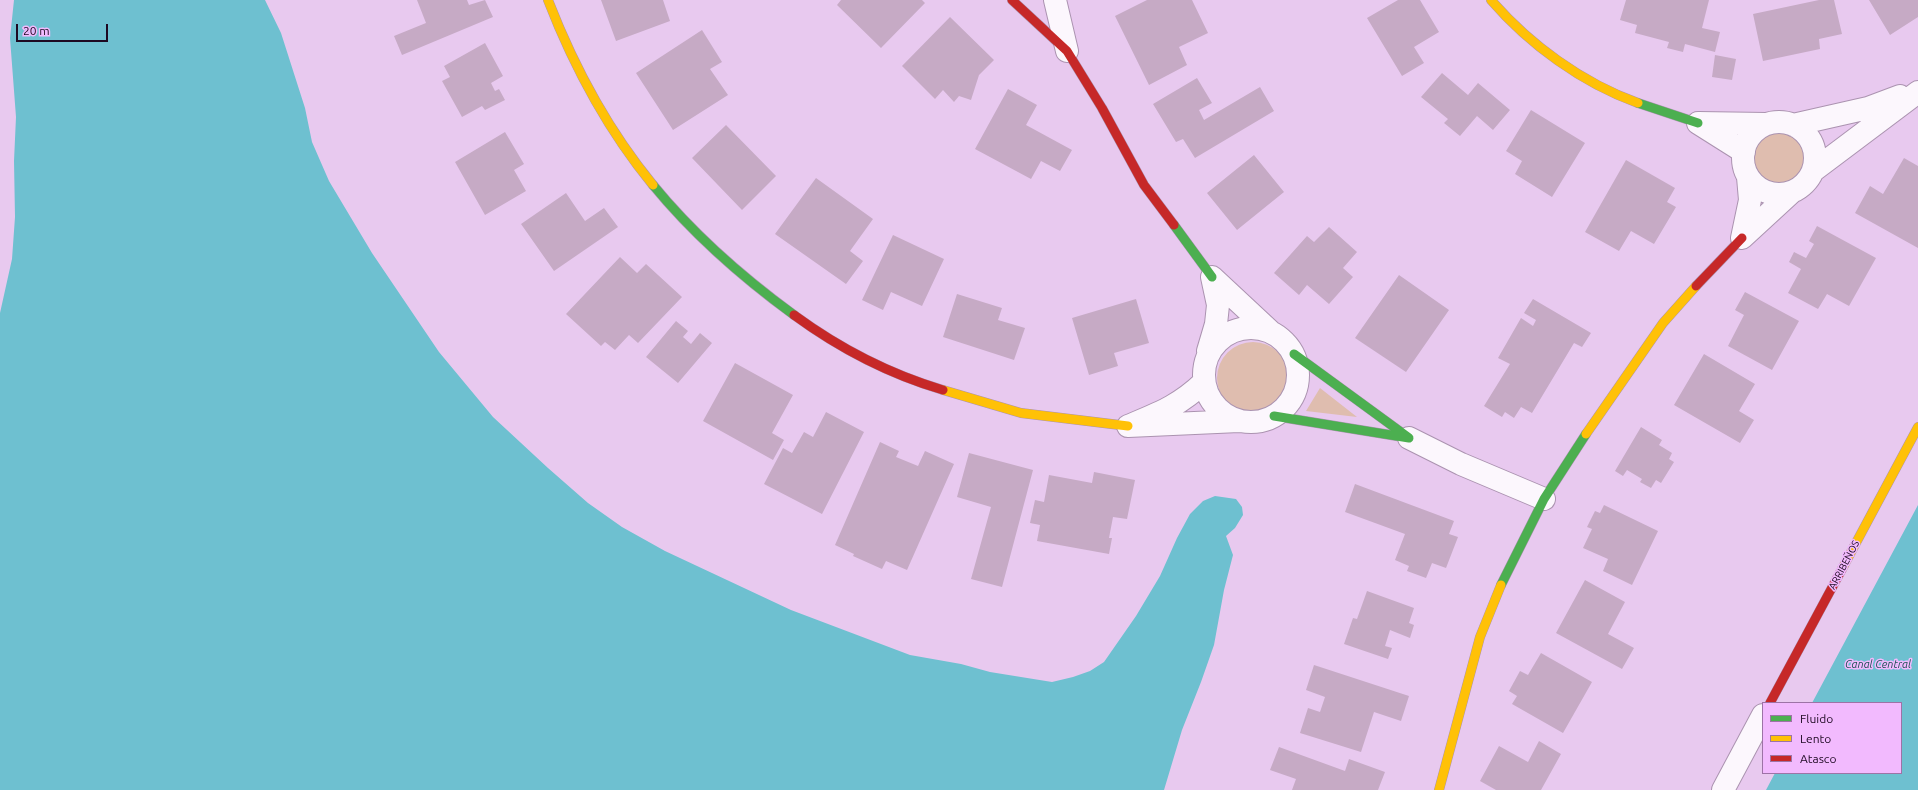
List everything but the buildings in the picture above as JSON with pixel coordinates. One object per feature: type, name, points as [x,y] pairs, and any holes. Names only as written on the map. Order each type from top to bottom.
[{"type":"street","points":[[548,0],[558,28],[582,77],[612,130],[642,172],[684,221],[769,297],[818,332],[874,364],[938,389],[1021,413],[1128,426],[1263,421],[1274,416],[1285,407],[1293,395],[1298,382],[1298,368],[1294,354]]},
{"type":"street","points":[[1012,0],[1067,51],[1102,108],[1144,185],[1212,277],[1271,332],[1284,341],[1294,354],[1409,438],[1461,464],[1544,499]]},
{"type":"street","points":[[1055,0],[1067,51]]},
{"type":"street","points":[[1491,0],[1498,9],[1543,50],[1586,78],[1634,102],[1698,123],[1744,152]]},
{"type":"street","points":[[1794,125],[1868,108],[1918,91]]},
{"type":"street","points":[[1813,171],[1918,91]]},
{"type":"street","points":[[1439,790],[1468,675],[1480,637],[1495,596],[1544,499],[1605,404],[1663,323],[1742,238],[1792,192],[1808,180],[1813,171],[1815,160],[1814,149],[1810,139],[1803,131],[1794,125],[1784,122],[1766,124],[1698,123]]},
{"type":"street","points":[[1766,124],[1756,131],[1748,140],[1744,152],[1744,169],[1748,177],[1756,186],[1767,192],[1780,194],[1792,192]]},
{"type":"street","points":[[1742,238],[1750,200],[1748,177]]},
{"type":"street","points":[[1212,277],[1218,304],[1216,324],[1204,368],[1204,382],[1208,395],[1215,406],[1226,415],[1239,421]]},
{"type":"street","points":[[1208,355],[1216,342],[1228,333],[1242,328],[1257,327],[1271,332]]},
{"type":"street","points":[[1128,426],[1169,409],[1189,396],[1204,382]]},
{"type":"street","points":[[1274,416],[1409,438]]},
{"type":"street","name":"ARRIBEÑOS","points":[[1771,702],[1918,427]]},
{"type":"street","points":[[1723,790],[1762,717]]},
{"type":"shaded area","points":[[1779,133],[1789,135],[1798,141],[1804,150],[1806,160],[1804,170],[1798,179],[1789,185],[1779,187],[1769,185],[1760,179],[1754,170],[1752,160],[1754,150],[1760,141],[1769,135]]},
{"type":"shaded area","points":[[1246,342],[1260,342],[1279,352],[1289,371],[1289,385],[1279,404],[1260,414],[1246,414],[1227,404],[1217,385],[1217,371],[1227,352]]},
{"type":"shaded area","points":[[1320,388],[1357,417],[1306,411]]},
{"type":"water","points":[[14,0],[265,0],[281,33],[305,108],[312,142],[329,181],[372,253],[439,352],[493,417],[588,503],[622,527],[665,551],[791,610],[910,655],[961,664],[990,672],[1052,682],[1073,677],[1090,671],[1104,662],[1136,616],[1160,576],[1177,538],[1190,514],[1203,501],[1215,496],[1236,499],[1242,507],[1243,515],[1235,528],[1226,536],[1233,555],[1224,590],[1214,645],[1182,730],[1164,790],[0,790],[0,313],[12,259],[15,217],[14,161],[16,117],[10,38]]},
{"type":"water","name":"Canal Central","points":[[1918,505],[1918,790],[1766,790],[1774,774],[1902,774],[1902,702],[1813,702]]},
{"type":"traffic: fast","points":[[1638,103],[1698,123]]},
{"type":"traffic: fast","points":[[653,185],[685,221],[719,254],[756,286],[794,315]]},
{"type":"traffic: fast","points":[[1174,225],[1212,277]]},
{"type":"traffic: fast","points":[[1274,416],[1409,438],[1294,354]]},
{"type":"traffic: fast","points":[[1501,585],[1544,499],[1586,434]]},
{"type":"traffic: slow","points":[[548,0],[569,49],[606,120],[636,164],[653,185]]},
{"type":"traffic: slow","points":[[1491,0],[1539,47],[1597,85],[1638,103]]},
{"type":"traffic: slow","points":[[1586,434],[1663,323],[1696,286]]},
{"type":"traffic: slow","points":[[943,390],[1021,413],[1128,426]]},
{"type":"traffic: slow","points":[[1842,569],[1918,427]]},
{"type":"traffic: slow","points":[[1439,790],[1480,637],[1501,585]]},
{"type":"traffic: jam","points":[[1012,0],[1067,51],[1102,108],[1144,185],[1174,225]]},
{"type":"traffic: jam","points":[[1696,286],[1742,238]]},
{"type":"traffic: jam","points":[[794,315],[811,327],[865,359],[923,384],[943,390]]},
{"type":"traffic: jam","points":[[1771,702],[1842,569]]}]
